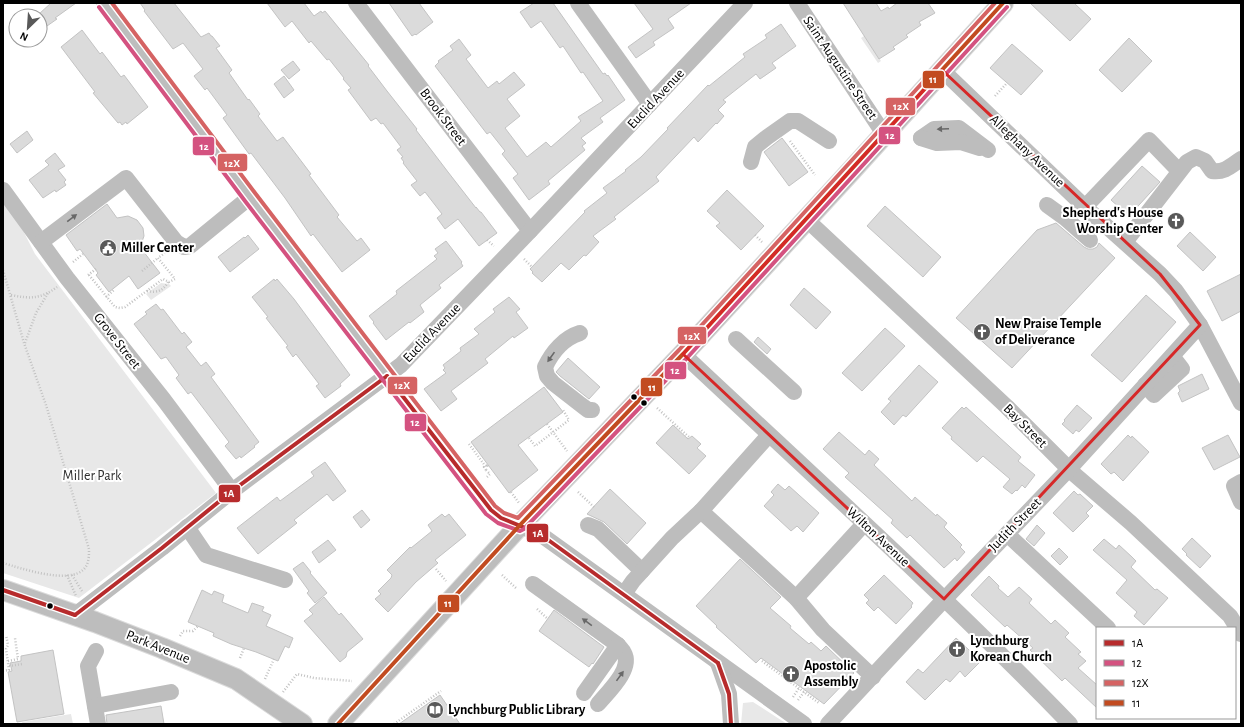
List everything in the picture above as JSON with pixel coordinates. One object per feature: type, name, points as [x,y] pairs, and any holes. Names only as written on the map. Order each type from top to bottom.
[{"type":"main road","points":[[338,724],[520,525],[683,354],[1002,3]]},
{"type":"main road","name":"Park Avenue","points":[[3,590],[75,608],[162,648],[236,679],[302,724]]},
{"type":"street","points":[[104,3],[250,197],[491,510],[501,518],[540,534],[804,724]]},
{"type":"street","name":"Brook Street","points":[[356,3],[530,231]]},
{"type":"street","points":[[578,3],[650,104]]},
{"type":"street","name":"Euclid Avenue","points":[[75,608],[187,528],[232,491],[401,365],[530,231],[745,3]]},
{"type":"street","name":"Saint Augustine Street","points":[[797,3],[884,134]]},
{"type":"street","name":"Alleghany Avenue","points":[[942,70],[1039,161],[1085,207],[1160,274],[1171,286],[1200,325],[1241,403]]},
{"type":"street","points":[[751,162],[755,147],[790,121],[798,121],[829,141]]},
{"type":"street","points":[[1085,207],[1149,140],[1179,171]]},
{"type":"street","points":[[1125,242],[1187,162],[1196,157],[1205,161],[1212,171],[1219,172],[1224,171],[1241,159]]},
{"type":"street","points":[[41,242],[126,178],[176,242],[184,247],[190,246],[250,197]]},
{"type":"street","name":"Grove Street","points":[[3,190],[67,278],[164,400],[232,491]]},
{"type":"street","points":[[1047,205],[1065,218],[1090,240]]},
{"type":"street","name":"Bay Street","points":[[806,219],[1007,407],[1069,469],[1131,523],[1230,616],[1241,634]]},
{"type":"street","name":"Judith Street","points":[[828,724],[944,599],[1069,469],[1200,325]]},
{"type":"street","points":[[580,332],[572,335],[563,343],[549,358],[545,367],[547,376],[553,383],[588,410],[592,410]]},
{"type":"street","points":[[736,339],[794,392]]},
{"type":"street","name":"Wilton Avenue","points":[[683,354],[944,599],[1070,724]]},
{"type":"street","points":[[624,594],[642,571],[672,538],[701,511],[769,435]]},
{"type":"street","points":[[1241,482],[1234,486],[1241,502]]},
{"type":"street","points":[[701,511],[796,598],[823,630],[874,676]]},
{"type":"street","points":[[796,598],[864,524]]},
{"type":"street","points":[[588,525],[598,529],[642,571]]},
{"type":"street","points":[[187,528],[206,555],[285,580]]},
{"type":"street","points":[[1007,534],[1107,627]]},
{"type":"street","points":[[533,584],[618,645],[625,653],[626,664],[624,672],[598,704]]},
{"type":"street","points":[[584,693],[618,645]]},
{"type":"street","points":[[96,651],[88,666],[98,724]]},
{"type":"street","points":[[718,663],[729,694],[731,724]]},
{"type":"street","points":[[95,706],[172,692]]},
{"type":"path","points":[[995,96],[1007,83]]},
{"type":"path","points":[[790,141],[815,175]]},
{"type":"path","points":[[755,235],[762,242]]},
{"type":"path","points":[[488,240],[494,246]]},
{"type":"path","points":[[142,270],[169,250]]},
{"type":"path","points":[[147,291],[159,291],[165,287],[168,282],[175,279],[158,258]]},
{"type":"path","points":[[524,259],[532,267]]},
{"type":"path","points":[[85,278],[96,269]]},
{"type":"path","points":[[3,270],[24,343],[46,405],[89,549],[89,557],[83,570],[72,575],[43,574],[3,563]]},
{"type":"path","points":[[89,275],[115,307],[120,308],[126,307],[163,279],[168,282]]},
{"type":"path","points":[[24,343],[36,313],[49,293],[59,284]]},
{"type":"path","points":[[106,297],[115,290]]},
{"type":"path","points":[[10,294],[31,298],[49,293]]},
{"type":"path","points":[[657,408],[690,438]]},
{"type":"path","points":[[529,438],[535,446],[569,420],[562,409]]},
{"type":"path","points":[[547,424],[567,452]]},
{"type":"path","points":[[469,444],[486,467],[488,465],[484,467],[490,474],[487,476]]},
{"type":"path","points":[[511,492],[519,503]]},
{"type":"path","points":[[578,492],[594,507]]},
{"type":"path","points":[[436,569],[446,581]]},
{"type":"path","points":[[67,575],[76,597],[75,608]]},
{"type":"path","points":[[72,575],[83,593]]},
{"type":"path","points":[[502,575],[517,589]]},
{"type":"path","points":[[537,609],[548,619]]},
{"type":"path","points":[[180,636],[183,631],[193,630],[198,626]]},
{"type":"path","points":[[3,671],[9,670],[8,661],[4,650],[8,645],[6,635]]},
{"type":"path","points":[[8,661],[18,659],[15,638]]},
{"type":"path","points":[[240,658],[244,648]]},
{"type":"path","points":[[265,680],[274,659]]},
{"type":"path","points":[[762,661],[819,702]]},
{"type":"path","points":[[9,666],[22,664]]},
{"type":"path","points":[[283,692],[297,674],[314,678],[352,681]]},
{"type":"path","points":[[793,697],[800,688]]},
{"type":"path","points":[[394,724],[441,691]]},
{"type":"path","points":[[798,700],[804,692]]},
{"type":"highlighted area","points":[[942,70],[1160,274],[1200,325],[944,599],[683,354]]},
{"type":"green space","points":[[864,36],[881,61],[878,63],[861,38]]},
{"type":"green space","name":"Miller Park","points":[[3,197],[12,209],[35,254],[216,493],[79,598],[3,573]]},
{"type":"green space","points":[[161,283],[169,284],[171,286],[151,300],[146,294]]},
{"type":"green space","points":[[753,702],[787,724],[741,724],[743,703]]},
{"type":"green space","points":[[71,714],[73,724],[23,724],[22,722]]},
{"type":"building","points":[[51,3],[76,3],[55,18],[57,19],[48,25],[48,8],[46,8]]},
{"type":"building","points":[[140,3],[174,3],[201,37],[209,33],[212,36],[220,46],[216,48],[232,70],[229,73],[260,114],[258,116],[277,141],[283,137],[339,215],[337,217],[357,241],[361,238],[370,250],[342,272],[313,234],[311,236],[251,153],[249,154],[223,118],[227,115],[207,88],[205,90],[194,76],[203,69],[183,43],[173,49],[144,11],[145,10]]},
{"type":"building","points":[[267,3],[304,3],[314,16],[321,11],[322,13],[325,11],[369,65],[368,66],[448,172],[497,233],[479,246],[458,219],[445,229],[437,218],[442,214],[425,192],[420,196],[411,185],[417,181],[403,163],[404,162],[401,158],[403,157],[397,150],[401,147],[383,123],[381,124],[376,118],[371,121],[348,90],[351,88],[329,59],[327,60],[311,41],[309,43],[292,21],[285,27]]},
{"type":"building","points":[[389,3],[419,3],[433,22],[416,35],[415,34],[412,36]]},
{"type":"building","points":[[534,3],[553,3],[603,74],[605,73],[607,76],[608,75],[625,100],[600,118],[603,122],[581,138],[586,143],[582,146],[585,150],[548,181],[550,184],[529,200],[513,178],[518,174],[502,154],[505,151],[490,132],[487,134],[435,66],[439,62],[438,61],[453,50],[450,46],[459,39],[471,55],[466,59],[488,88],[497,81],[499,84],[514,72],[525,85],[507,99],[520,116],[505,128],[527,157],[546,142],[551,147],[581,121],[578,117],[603,101],[583,72],[581,73],[563,46],[560,48],[541,21],[531,28],[520,12]]},
{"type":"building","points":[[634,3],[691,3],[668,19],[674,28],[653,42],[655,45],[636,58],[628,47],[653,29]]},
{"type":"building","points":[[843,3],[876,3],[881,11],[888,7],[889,9],[897,3],[928,3],[935,13],[919,22],[921,25],[906,35],[908,37],[893,47],[895,49],[879,59]]},
{"type":"building","points":[[1030,3],[1074,3],[1091,19],[1070,41]]},
{"type":"building","points":[[781,24],[796,46],[772,63],[776,68],[760,79],[756,74],[723,100],[726,102],[718,110],[724,116],[717,124],[716,123],[698,142],[694,137],[656,177],[659,181],[614,217],[616,219],[593,236],[599,242],[586,256],[584,255],[569,270],[561,263],[542,282],[532,273],[533,272],[530,269],[585,212],[584,211],[607,193],[603,188],[626,171],[625,170],[641,157],[708,85],[709,86],[745,57],[743,54],[767,38],[765,35]]},
{"type":"building","points":[[82,30],[100,54],[102,52],[121,77],[124,75],[148,107],[127,124],[126,122],[122,125],[120,122],[118,123],[93,93],[95,92],[61,47]]},
{"type":"building","points":[[1129,38],[1152,61],[1122,92],[1099,70]]},
{"type":"building","points":[[1012,44],[1043,71],[1021,95],[990,68]]},
{"type":"building","points":[[293,61],[300,70],[289,79],[281,70]]},
{"type":"building","points":[[284,76],[294,90],[284,98],[274,84]]},
{"type":"building","points":[[27,131],[33,140],[17,153],[10,144]]},
{"type":"building","points":[[782,138],[808,172],[789,186],[764,152]]},
{"type":"building","points":[[55,153],[65,166],[58,170],[66,180],[64,182],[66,185],[43,198],[29,180],[49,165],[45,161]]},
{"type":"building","points":[[1142,166],[1160,182],[1129,216],[1111,200]]},
{"type":"building","points":[[727,190],[764,226],[741,250],[716,226],[720,223],[707,211]]},
{"type":"building","name":"Miller Center","points":[[107,204],[117,218],[128,216],[137,220],[143,228],[144,236],[140,247],[160,273],[138,289],[129,276],[109,292],[96,275],[98,273],[80,249],[77,251],[66,235]]},
{"type":"building","points":[[885,206],[941,257],[923,277],[867,226]]},
{"type":"building","points":[[1056,223],[1084,247],[1093,249],[1097,247],[1099,243],[1115,258],[1012,368],[956,318],[1037,230]]},
{"type":"building","points":[[1190,232],[1216,257],[1203,271],[1177,246]]},
{"type":"building","points":[[248,235],[259,249],[230,272],[218,257]]},
{"type":"building","points":[[446,241],[462,262],[461,263],[463,266],[439,285],[441,288],[420,305],[424,312],[386,340],[369,316],[397,294],[396,291],[437,259],[434,256],[438,253],[435,249]]},
{"type":"building","points":[[1241,274],[1241,311],[1222,321],[1207,291]]},
{"type":"building","points":[[274,279],[275,281],[277,279],[294,299],[350,375],[340,384],[341,386],[325,398],[316,386],[319,384],[296,354],[293,357],[286,347],[288,346],[252,297]]},
{"type":"building","points":[[804,288],[831,312],[816,329],[790,305]]},
{"type":"building","points":[[1146,295],[1176,322],[1122,382],[1091,355]]},
{"type":"building","points":[[509,297],[520,309],[516,312],[528,328],[514,338],[513,336],[485,359],[488,363],[451,391],[457,399],[441,411],[424,389],[446,373],[443,370],[445,368],[443,365],[461,351],[460,348],[479,334],[474,329],[495,312],[493,309]]},
{"type":"building","points":[[156,304],[161,310],[163,309],[182,334],[184,332],[192,342],[186,347],[201,366],[206,362],[215,374],[211,377],[259,442],[241,458],[240,456],[236,459],[225,446],[229,442],[191,392],[188,394],[176,378],[179,375],[166,357],[161,359],[134,324],[147,314],[145,312]]},
{"type":"building","points":[[885,328],[905,346],[862,391],[842,373]]},
{"type":"building","points":[[758,337],[771,349],[767,354],[754,342]]},
{"type":"building","points":[[568,358],[600,387],[589,399],[556,372]]},
{"type":"building","points":[[919,365],[938,382],[906,417],[903,415],[894,425],[881,412],[891,401],[888,399]]},
{"type":"building","points":[[1202,374],[1209,389],[1182,402],[1178,393],[1180,391],[1178,386]]},
{"type":"building","points":[[544,387],[563,412],[518,445],[538,470],[509,493],[471,442]]},
{"type":"building","points":[[1077,405],[1092,418],[1079,432],[1076,430],[1073,434],[1062,424]]},
{"type":"building","points":[[962,407],[964,409],[966,407],[1021,457],[1018,461],[1035,475],[1025,488],[1022,485],[1012,494],[1003,487],[1010,479],[983,456],[977,462],[951,439],[952,437],[942,428]]},
{"type":"building","points":[[673,425],[688,439],[692,436],[701,444],[697,448],[706,456],[689,474],[656,443]]},
{"type":"building","points":[[839,432],[865,455],[869,450],[879,459],[874,465],[912,501],[915,497],[936,516],[937,514],[947,523],[944,527],[962,545],[960,547],[965,552],[957,561],[955,558],[944,568],[910,535],[907,538],[891,523],[893,520],[845,477],[849,473],[823,449]]},
{"type":"building","points":[[1128,435],[1131,438],[1132,436],[1149,452],[1123,481],[1114,472],[1111,474],[1101,464]]},
{"type":"building","points":[[1228,435],[1240,457],[1214,470],[1202,448]]},
{"type":"building","points":[[325,462],[346,491],[333,501],[327,494],[294,520],[297,523],[258,554],[237,528],[277,497],[280,501],[314,476],[311,472]]},
{"type":"building","points":[[778,484],[785,490],[789,486],[819,513],[803,532],[797,526],[791,531],[764,506],[774,495],[771,492]]},
{"type":"building","points":[[610,489],[646,523],[627,544],[604,522],[587,514]]},
{"type":"building","points":[[1074,491],[1078,495],[1080,494],[1093,506],[1086,513],[1089,516],[1073,532],[1053,513]]},
{"type":"building","points":[[362,510],[370,520],[361,528],[353,517]]},
{"type":"building","points":[[442,514],[445,517],[449,514],[466,535],[435,560],[438,563],[416,582],[388,612],[375,599],[381,594],[378,591],[391,578],[392,575],[387,570],[410,547],[411,548],[432,531],[428,525]]},
{"type":"building","points":[[1037,525],[1045,533],[1034,546],[1026,539]]},
{"type":"building","points":[[1192,538],[1211,556],[1200,568],[1186,555],[1187,554],[1182,549]]},
{"type":"building","points":[[1104,539],[1116,549],[1119,545],[1136,561],[1131,567],[1155,590],[1157,589],[1168,598],[1144,625],[1134,616],[1137,612],[1116,593],[1127,580],[1093,550]]},
{"type":"building","points":[[328,540],[336,550],[319,563],[312,552]]},
{"type":"building","points":[[1059,548],[1068,557],[1060,565],[1051,556]]},
{"type":"building","points":[[740,559],[781,597],[770,608],[791,626],[790,628],[809,644],[811,642],[821,651],[826,646],[854,673],[824,704],[761,658],[756,663],[716,627],[717,626],[696,606]]},
{"type":"building","points":[[303,562],[327,593],[315,603],[307,593],[309,591],[293,569]]},
{"type":"building","points":[[884,575],[913,603],[911,606],[912,607],[896,624],[878,607],[874,611],[866,603],[869,600],[864,595]]},
{"type":"building","points":[[989,576],[999,586],[998,588],[1008,597],[1019,587],[1032,599],[1029,603],[1051,624],[1055,620],[1069,633],[1065,637],[1081,652],[1078,654],[1086,661],[1078,668],[1096,684],[1096,707],[1065,678],[1062,681],[1030,650],[1033,648],[1007,625],[1005,627],[971,595]]},
{"type":"building","points":[[202,590],[212,595],[214,591],[224,595],[222,602],[248,613],[252,603],[264,607],[262,611],[271,615],[266,626],[293,638],[289,648],[285,646],[278,661],[231,644],[213,636],[214,633],[188,622]]},
{"type":"building","points":[[324,597],[339,615],[341,613],[363,639],[347,652],[346,657],[340,662],[304,621],[313,614],[309,610]]},
{"type":"building","points":[[554,610],[604,647],[593,664],[592,663],[589,667],[539,631]]},
{"type":"building","name":"Lynchburg Korean Church","points":[[956,638],[981,661],[965,677],[960,671],[950,682],[946,679],[925,700],[906,682],[918,669],[923,673]]},
{"type":"building","points":[[53,650],[64,714],[17,722],[8,672],[12,671],[10,663],[21,661],[21,656]]},
{"type":"building","name":"Lynchburg Public Library","points":[[440,695],[460,724],[399,724]]},
{"type":"building","points":[[161,706],[164,724],[107,724],[106,715]]},
{"type":"transit line","name":"12X","points":[[112,3],[255,193],[495,506],[504,513],[518,518],[679,350],[995,3]]},
{"type":"transit line","name":"11","points":[[338,724],[520,525],[683,354],[1003,3]]},
{"type":"transit line","name":"12","points":[[99,7],[245,201],[486,514],[498,523],[520,531],[524,529],[687,358],[1007,7]]},
{"type":"transit line","name":"1A","points":[[387,376],[491,510],[501,518],[540,534],[718,663]]},
{"type":"transit line","name":"1A","points":[[75,615],[162,548],[232,491],[387,376]]},
{"type":"transit line","name":"1A","points":[[3,590],[75,615]]},
{"type":"transit line","name":"1A","points":[[718,663],[729,694],[731,724]]},
{"type":"place","name":"Shepherd's House Worship Center","points":[[1176,221]]},
{"type":"place","name":"Miller Center","points":[[108,248]]},
{"type":"place","name":"New Praise Temple of Deliverance","points":[[982,332]]},
{"type":"place","name":"Lynchburg Korean Church","points":[[957,649]]},
{"type":"place","name":"Apostolic Assembly","points":[[791,674]]},
{"type":"place","name":"Lynchburg Public Library","points":[[435,710]]}]
